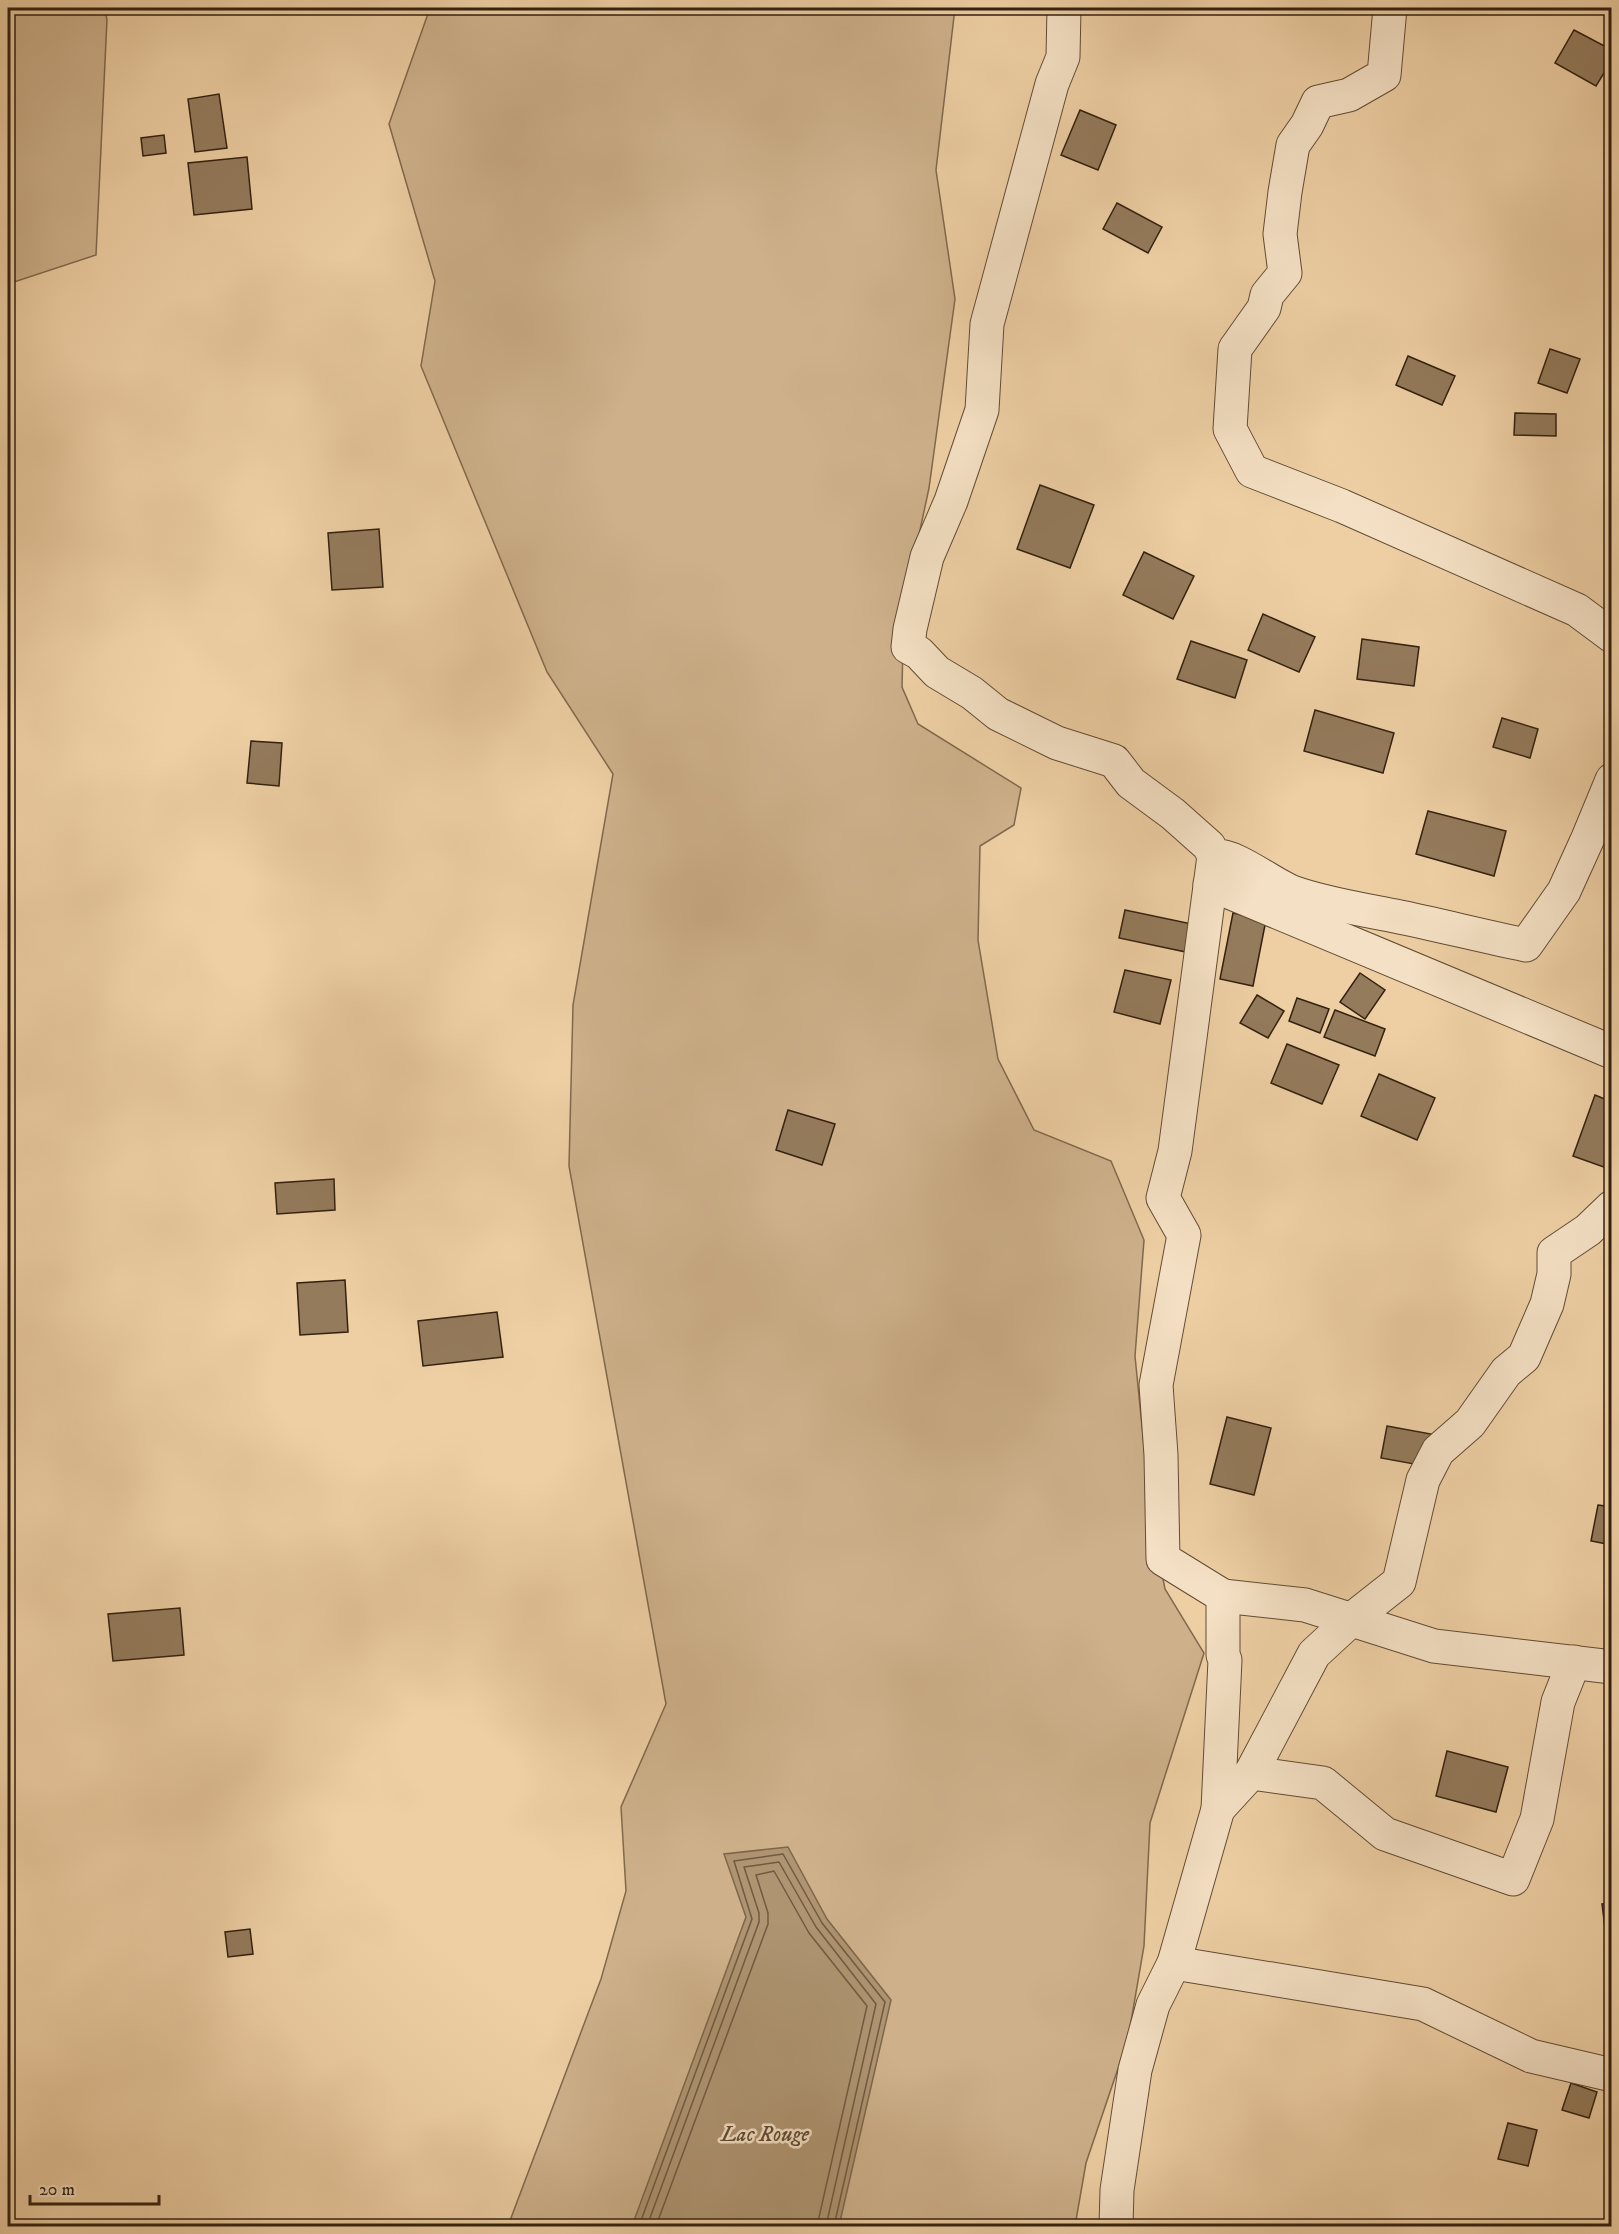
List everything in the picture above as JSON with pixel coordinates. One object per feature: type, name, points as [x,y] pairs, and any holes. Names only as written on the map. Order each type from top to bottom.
[{"type":"street","points":[[1064,8],[1063,57],[1052,84],[987,324],[982,410],[951,501],[927,557],[908,647],[919,653],[937,672],[972,693],[998,714],[1057,743],[1114,761],[1131,783],[1173,814],[1209,846],[1212,870],[1175,1151],[1163,1198],[1184,1235],[1156,1385],[1161,1455],[1163,1560],[1223,1596],[1305,1605],[1434,1646],[1611,1667]]},
{"type":"street","points":[[1390,8],[1384,75],[1349,95],[1318,102],[1293,145],[1280,234],[1284,273],[1267,295],[1264,308],[1235,348],[1230,429],[1252,471],[1342,506],[1577,610],[1611,636]]},
{"type":"street","points":[[1212,870],[1221,855],[1251,868],[1272,882],[1301,894],[1526,945],[1564,891],[1611,780]]},
{"type":"street","points":[[1212,870],[1611,1052]]},
{"type":"street","points":[[1218,1809],[1251,1773],[1314,1654],[1352,1619],[1399,1582],[1423,1480],[1438,1451],[1470,1423],[1506,1372],[1524,1357],[1547,1304],[1554,1274],[1554,1253],[1588,1230],[1611,1207]]},
{"type":"street","points":[[1116,2226],[1117,2190],[1135,2070],[1153,2005],[1174,1963],[1218,1809],[1225,1660],[1223,1655],[1223,1596]]},
{"type":"street","points":[[1251,1773],[1323,1783],[1385,1834],[1513,1879],[1538,1819],[1558,1702],[1574,1662]]},
{"type":"street","points":[[1174,1963],[1423,2004],[1531,2056],[1611,2074]]},
{"type":"shaded area","points":[[8,8],[104,8],[107,19],[96,255],[8,284]]},
{"type":"shaded area","points":[[430,8],[955,8],[936,170],[955,299],[929,488],[904,605],[902,687],[918,724],[1021,788],[1014,825],[980,846],[978,940],[998,1059],[1034,1130],[1111,1161],[1144,1240],[1135,1356],[1151,1517],[1165,1589],[1204,1653],[1150,1823],[1144,1946],[1128,2039],[1086,2163],[1075,2226],[508,2226],[601,1979],[626,1891],[621,1807],[666,1704],[569,1166],[573,1005],[613,774],[547,672],[421,366],[435,281],[389,124]]},
{"type":"water","name":"Lac Rouge","points":[[788,1847],[827,1919],[891,2000],[839,2226],[632,2226],[746,1917],[724,1854]]},
{"type":"building","points":[[1574,30],[1612,50],[1612,60],[1596,86],[1555,63]]},
{"type":"building","points":[[219,94],[227,148],[195,152],[188,99]]},
{"type":"building","points":[[1080,110],[1116,125],[1098,170],[1061,155]]},
{"type":"building","points":[[164,135],[166,153],[143,156],[141,138]]},
{"type":"building","points":[[247,157],[252,209],[194,215],[188,163]]},
{"type":"building","points":[[1117,203],[1162,227],[1148,253],[1103,229]]},
{"type":"building","points":[[1550,349],[1580,359],[1567,393],[1538,383]]},
{"type":"building","points":[[1408,356],[1455,376],[1442,405],[1396,385]]},
{"type":"building","points":[[1515,413],[1556,414],[1556,436],[1514,435]]},
{"type":"building","points":[[1040,485],[1094,505],[1070,568],[1017,549]]},
{"type":"building","points":[[379,529],[383,587],[332,590],[328,533]]},
{"type":"building","points":[[1144,552],[1194,576],[1173,619],[1123,595]]},
{"type":"building","points":[[1263,614],[1315,637],[1299,672],[1248,650]]},
{"type":"building","points":[[1362,639],[1419,647],[1414,686],[1357,679]]},
{"type":"building","points":[[1191,641],[1247,660],[1235,698],[1177,679]]},
{"type":"building","points":[[1315,710],[1394,733],[1383,773],[1304,751]]},
{"type":"building","points":[[1502,718],[1538,729],[1530,758],[1493,747]]},
{"type":"building","points":[[251,741],[282,743],[279,786],[247,783]]},
{"type":"building","points":[[1428,811],[1506,831],[1494,876],[1416,854]]},
{"type":"building","points":[[1125,910],[1192,924],[1186,952],[1119,938]]},
{"type":"building","points":[[1233,913],[1266,920],[1253,986],[1220,979]]},
{"type":"building","points":[[1125,970],[1171,980],[1160,1024],[1114,1012]]},
{"type":"building","points":[[1360,973],[1385,990],[1365,1019],[1340,1002]]},
{"type":"building","points":[[1257,995],[1284,1011],[1268,1038],[1240,1023]]},
{"type":"building","points":[[1297,998],[1329,1009],[1320,1033],[1289,1021]]},
{"type":"building","points":[[1335,1010],[1385,1029],[1375,1056],[1324,1037]]},
{"type":"building","points":[[1287,1044],[1339,1065],[1322,1104],[1271,1083]]},
{"type":"building","points":[[1379,1074],[1435,1098],[1417,1140],[1361,1116]]},
{"type":"building","points":[[1595,1095],[1612,1102],[1612,1170],[1573,1156]]},
{"type":"building","points":[[788,1110],[835,1124],[822,1165],[776,1150]]},
{"type":"building","points":[[334,1179],[335,1210],[277,1214],[275,1183]]},
{"type":"building","points":[[345,1280],[348,1332],[300,1335],[297,1283]]},
{"type":"building","points":[[497,1312],[503,1357],[423,1366],[418,1321]]},
{"type":"building","points":[[1227,1417],[1271,1428],[1254,1495],[1210,1484]]},
{"type":"building","points":[[1387,1426],[1431,1434],[1425,1466],[1381,1458]]},
{"type":"building","points":[[1598,1505],[1612,1507],[1612,1545],[1591,1541]]},
{"type":"building","points":[[180,1608],[184,1655],[113,1661],[108,1614]]},
{"type":"building","points":[[1447,1751],[1508,1767],[1496,1812],[1436,1796]]},
{"type":"building","points":[[1612,1903],[1612,1926],[1605,1928],[1602,1904]]},
{"type":"building","points":[[250,1929],[253,1954],[228,1957],[225,1932]]},
{"type":"building","points":[[1571,2083],[1597,2092],[1589,2118],[1562,2110]]},
{"type":"building","points":[[1508,2123],[1537,2130],[1528,2166],[1498,2159]]}]
